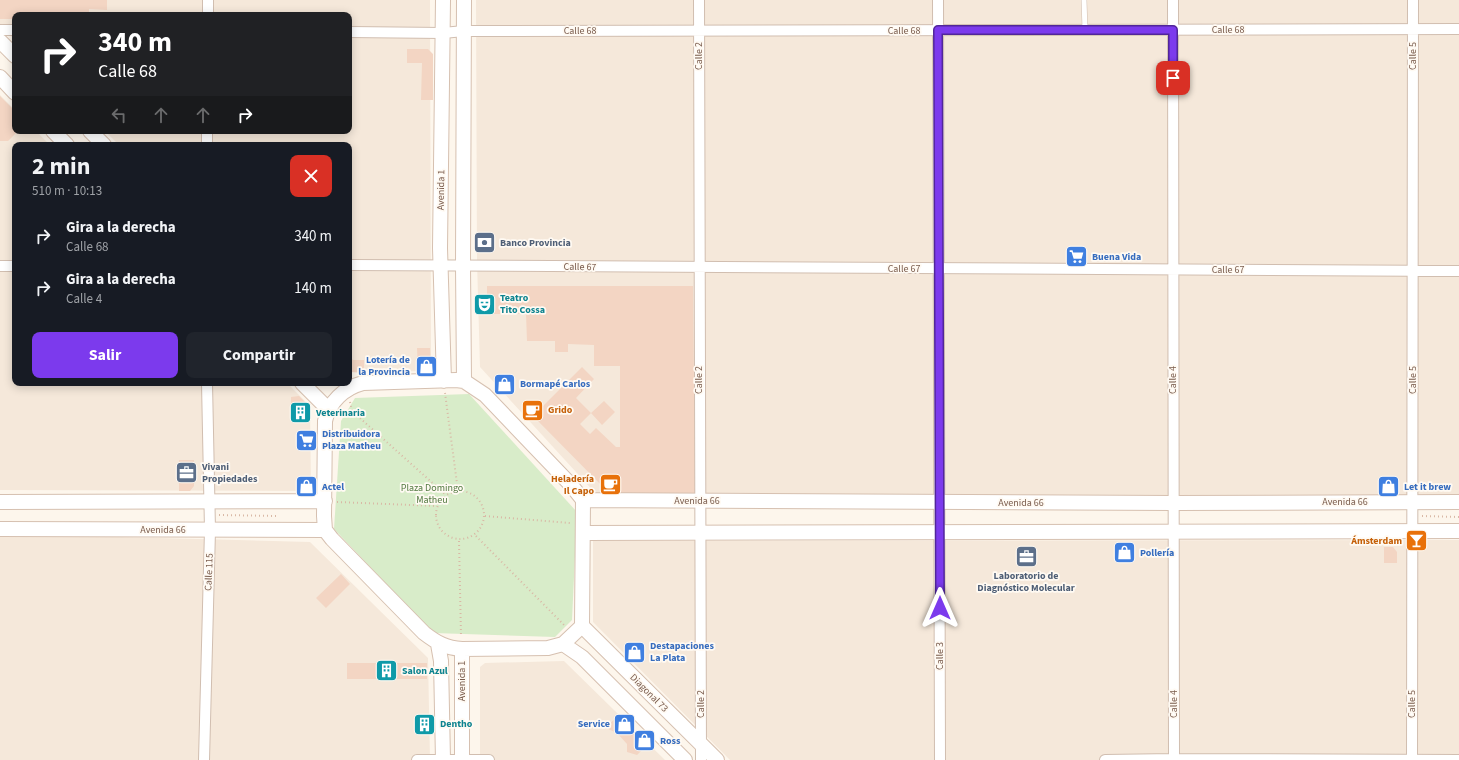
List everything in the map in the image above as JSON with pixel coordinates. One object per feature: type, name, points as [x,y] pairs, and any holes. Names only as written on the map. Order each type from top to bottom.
[{"type":"main road","name":"Avenida 1","points":[[443,0],[440,265],[444,381]]},
{"type":"main road","points":[[464,0],[464,381]]},
{"type":"main road","points":[[0,41],[12,53]]},
{"type":"main road","points":[[0,77],[12,89]]},
{"type":"main road","points":[[56,134],[64,142]]},
{"type":"main road","points":[[93,134],[101,142]]},
{"type":"main road","points":[[464,381],[485,396],[571,485],[582,500],[584,533],[578,630],[563,644],[548,648],[462,649],[448,648],[438,644],[424,633],[332,540],[325,530],[325,421],[328,409],[343,386],[354,386],[364,383],[464,381]]},
{"type":"main road","points":[[305,386],[328,409]]},
{"type":"main road","name":"Avenida 66","points":[[582,500],[1173,504],[1459,502]]},
{"type":"main road","points":[[0,502],[325,501]]},
{"type":"main road","name":"Avenida 66","points":[[0,529],[325,530]]},
{"type":"main road","points":[[584,533],[1459,531]]},
{"type":"main road","name":"Diagonal 73","points":[[578,630],[717,760]]},
{"type":"main road","name":"Avenida 1","points":[[438,644],[441,661],[443,760]]},
{"type":"main road","points":[[563,644],[582,656],[685,760]]},
{"type":"main road","name":"Avenida 1","points":[[462,649],[462,760]]},
{"type":"street","points":[[208,0],[208,12]]},
{"type":"street","name":"Calle 2","points":[[699,0],[699,532],[701,760]]},
{"type":"street","name":"Calle 3","points":[[938,0],[940,269],[940,760]]},
{"type":"street","name":"Calle 4","points":[[1173,0],[1174,759]]},
{"type":"street","name":"Calle 5","points":[[1412,760],[1414,0]]},
{"type":"street","name":"Calle 68","points":[[352,32],[443,33],[464,31],[1459,29]]},
{"type":"street","points":[[0,30],[12,30]]},
{"type":"street","name":"Calle 67","points":[[352,265],[699,268],[1459,270]]},
{"type":"street","points":[[0,266],[12,266]]},
{"type":"street","name":"Calle 115","points":[[204,760],[210,530],[207,386]]},
{"type":"street","points":[[417,760],[489,760]]},
{"type":"street","points":[[1105,760],[1459,760]]},
{"type":"lane","points":[[1084,0],[1084,30]]},
{"type":"path","points":[[444,381],[458,491]]},
{"type":"path","points":[[343,386],[352,411],[446,495]]},
{"type":"path","points":[[458,491],[471,493],[482,503],[485,516],[476,536],[459,541],[444,535],[436,521],[437,506],[446,495],[458,491]]},
{"type":"path","points":[[325,501],[437,506]]},
{"type":"path","points":[[485,516],[572,523],[584,533]]},
{"type":"path","points":[[476,536],[578,630]]},
{"type":"path","points":[[459,541],[462,649]]},
{"type":"shaded area","points":[[0,0],[430,0],[431,371],[352,372],[352,142],[116,142],[108,134],[352,134],[352,12],[12,12],[12,37],[0,25]]},
{"type":"shaded area","points":[[476,0],[1459,0],[1459,499],[597,495],[480,367],[477,261]]},
{"type":"shaded area","points":[[0,95],[12,107],[12,134],[39,134],[47,142],[12,142],[12,386],[290,386],[310,406],[311,491],[0,490]]},
{"type":"shaded area","points":[[0,534],[310,542],[428,658],[430,760],[0,760]]},
{"type":"shaded area","points":[[1459,540],[1459,760],[730,760],[593,622],[593,541]]},
{"type":"shaded area","points":[[564,661],[665,760],[480,760],[480,667],[485,663]]},
{"type":"green space","name":"Plaza Domingo Matheu","points":[[469,394],[577,512],[572,620],[555,637],[433,633],[334,529],[341,421],[355,398]]},
{"type":"building","points":[[0,0],[107,0],[107,10],[89,9],[89,12],[12,12],[12,19],[0,19]]},
{"type":"building","points":[[407,49],[428,49],[433,54],[433,100],[421,100],[422,63],[407,63]]},
{"type":"building","points":[[0,96],[12,108],[12,134],[15,134],[8,141],[0,141]]},
{"type":"building","points":[[487,286],[693,286],[695,493],[609,493],[533,416],[582,367],[594,379],[576,398],[591,413],[580,424],[590,434],[596,428],[616,447],[620,447],[620,366],[594,366],[594,345],[568,344],[568,352],[555,352],[555,341],[527,341],[526,314],[487,314]]},
{"type":"building","points":[[417,348],[430,348],[431,371],[418,371]]},
{"type":"building","points":[[352,359],[364,360],[364,373],[352,372]]},
{"type":"building","name":"Veterinaria","points":[[299,396],[309,406],[309,420],[291,420],[291,397]]},
{"type":"building","points":[[604,401],[615,412],[602,425],[591,413]]},
{"type":"building","name":"Vivani Propiedades","points":[[179,460],[194,460],[194,486],[190,491],[179,491]]},
{"type":"building","name":"Let it brew","points":[[1380,479],[1398,480],[1397,493],[1394,496],[1380,495]]},
{"type":"building","points":[[1384,547],[1393,547],[1397,552],[1397,563],[1384,563]]},
{"type":"building","points":[[341,574],[350,584],[326,608],[316,598]]},
{"type":"building","name":"Salon Azul","points":[[347,663],[427,663],[427,679],[347,679]]},
{"type":"building","name":"Dentho","points":[[418,715],[429,715],[430,734],[419,734]]},
{"type":"building","points":[[618,715],[648,744],[637,755],[627,752],[627,744],[617,733],[606,728]]},
{"type":"place","name":"Banco Provincia","points":[[485,243]]},
{"type":"place","name":"Buena Vida","points":[[1077,257]]},
{"type":"place","name":"Teatro Tito Cossa","points":[[485,304]]},
{"type":"place","name":"Lotería de la Provincia","points":[[426,366]]},
{"type":"place","name":"Bormapé Carlos","points":[[505,384]]},
{"type":"place","name":"Grido","points":[[532,410]]},
{"type":"place","name":"Veterinaria","points":[[300,413]]},
{"type":"place","name":"Distribuidora Plaza Matheu","points":[[306,440]]},
{"type":"place","name":"Vivani Propiedades","points":[[186,473]]},
{"type":"place","name":"Heladería Il Capo","points":[[610,485]]},
{"type":"place","name":"Actel","points":[[307,487]]},
{"type":"place","name":"Let it brew","points":[[1389,487]]},
{"type":"place","name":"Ámsterdam","points":[[1417,541]]},
{"type":"place","name":"Pollería","points":[[1124,553]]},
{"type":"place","name":"Laboratorio de Diagnóstico Molecular","points":[[1026,556]]},
{"type":"place","name":"Destapaciones La Plata","points":[[635,652]]},
{"type":"place","name":"Salon Azul","points":[[387,671]]},
{"type":"place","name":"Dentho","points":[[424,724]]},
{"type":"place","name":"Service","points":[[625,724]]},
{"type":"place","name":"Ross","points":[[645,741]]},
{"type":"route","points":[[940,608],[938,30],[1173,30],[1173,78]]}]
